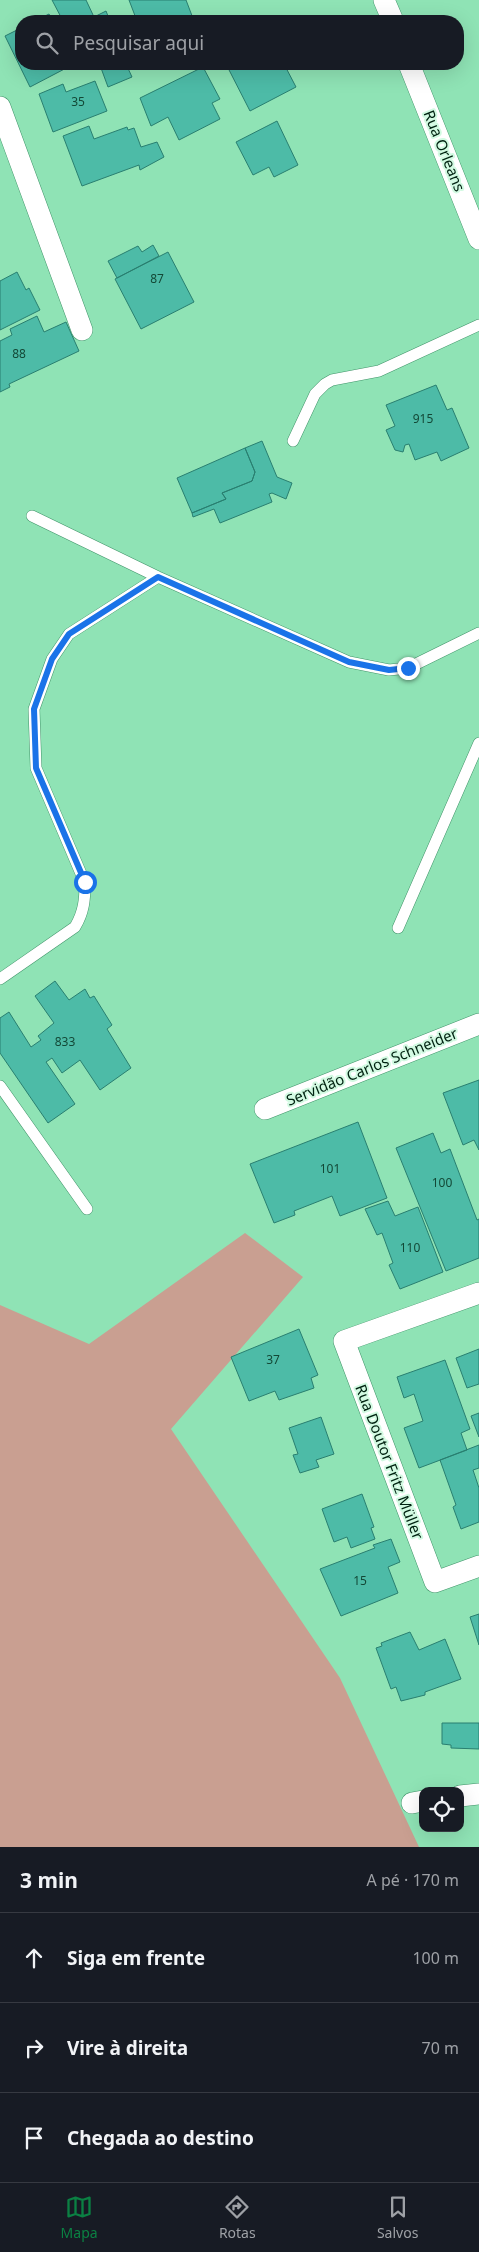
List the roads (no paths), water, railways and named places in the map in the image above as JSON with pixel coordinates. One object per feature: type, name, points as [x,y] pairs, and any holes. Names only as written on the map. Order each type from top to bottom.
[{"type":"street","points":[[384,0],[390,15]]},
{"type":"street","name":"Rua Orleans","points":[[412,70],[479,239]]},
{"type":"street","points":[[0,107],[82,330]]},
{"type":"street","name":"Servidão Carlos Schneider","points":[[265,1110],[479,1024]]},
{"type":"street","name":"Rua Doutor Fritz Müller","points":[[479,1293],[344,1341],[434,1582],[479,1566]]},
{"type":"street","points":[[464,1796],[479,1794]]},
{"type":"lane","points":[[293,441],[315,394],[325,384],[332,380],[379,371],[479,325]]},
{"type":"lane","points":[[32,516],[158,577],[349,662],[389,670],[408,668],[479,633]]},
{"type":"lane","points":[[0,979],[75,926],[82,916],[85,900],[85,882],[36,768],[34,709],[52,659],[69,634],[158,577]]},
{"type":"lane","points":[[398,928],[479,742]]},
{"type":"lane","points":[[0,1086],[87,1210]]}]
